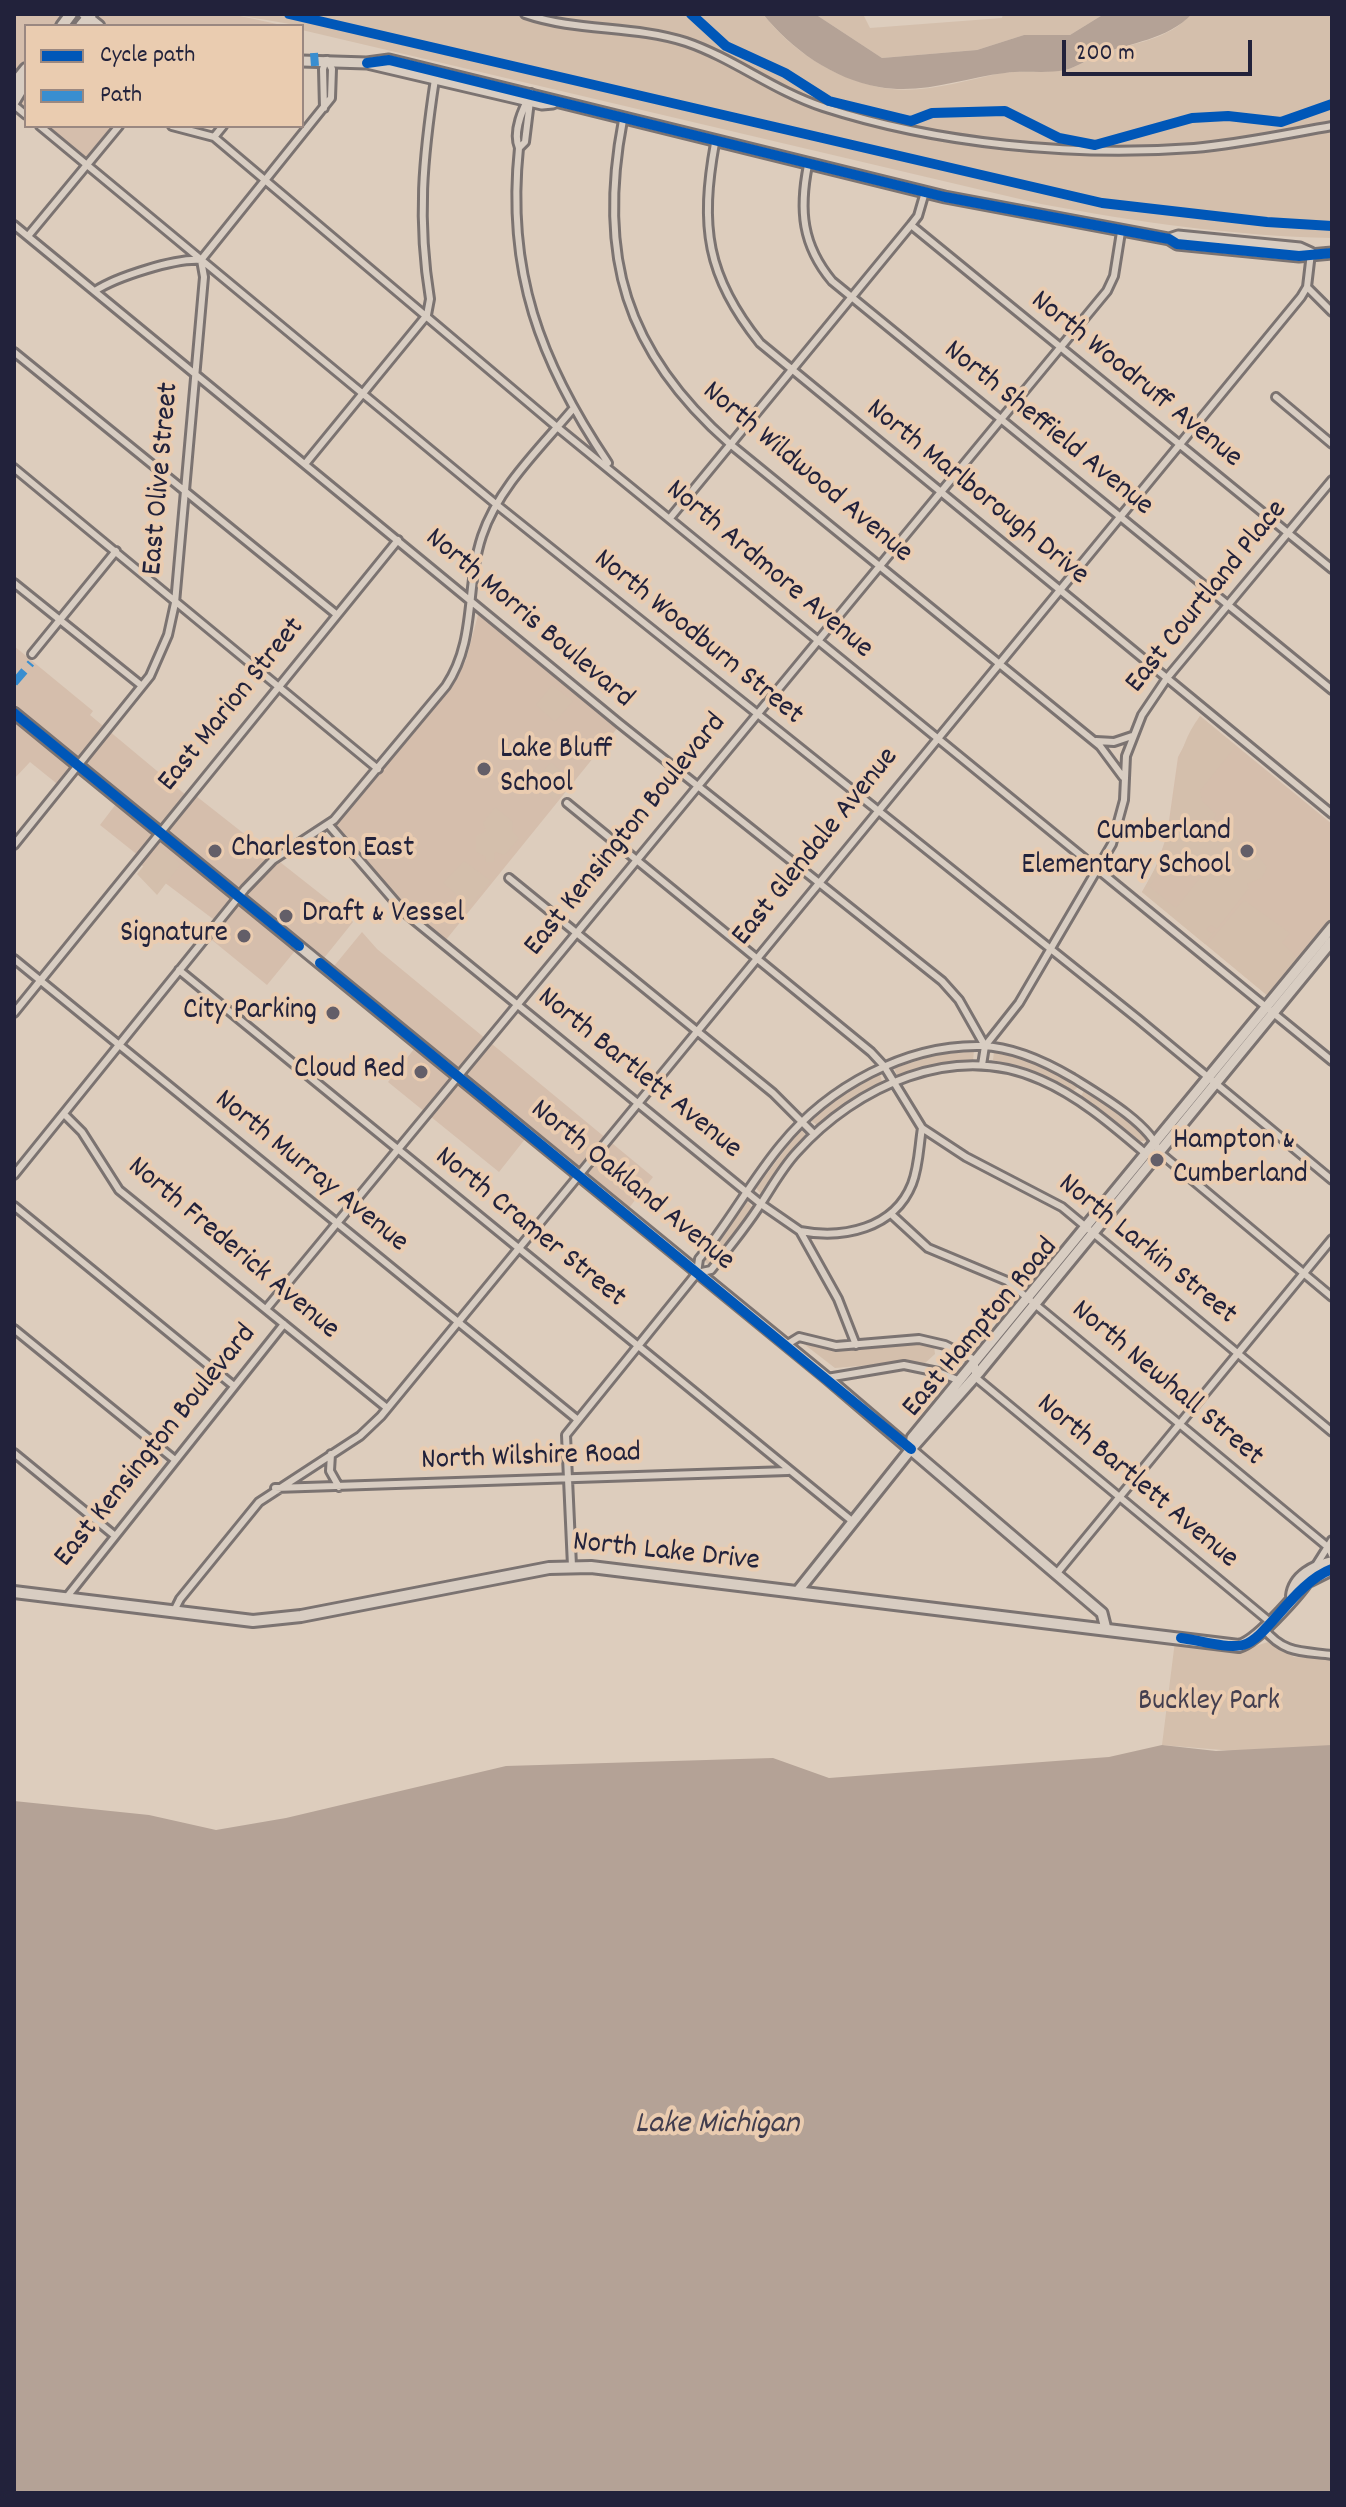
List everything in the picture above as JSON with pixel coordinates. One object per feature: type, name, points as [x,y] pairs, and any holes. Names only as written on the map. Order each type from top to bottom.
[{"type":"main road","points":[[304,61],[367,63],[389,60],[436,76],[808,165],[925,192],[1169,239],[1177,244],[1299,256],[1332,253]]},
{"type":"main road","points":[[14,104],[24,85]]},
{"type":"main road","name":"North Oakland Avenue","points":[[14,713],[827,1378],[1102,1613],[1106,1629]]},
{"type":"main road","name":"East Hampton Road","points":[[911,1449],[975,1377],[1145,1153],[1212,1080],[1331,934]]},
{"type":"main road","name":"East Hampton Road","points":[[1089,1229],[1159,1152],[1212,1080]]},
{"type":"main road","name":"East Hampton Road","points":[[911,1449],[912,1438],[975,1360],[1031,1300]]},
{"type":"main road","points":[[797,1592],[911,1449]]},
{"type":"main road","points":[[1267,1625],[1292,1596],[1293,1588],[1315,1568],[1332,1562]]},
{"type":"main road","name":"North Lake Drive","points":[[14,1592],[253,1621],[279,1619],[572,1566],[1244,1645],[1262,1635],[1267,1625]]},
{"type":"main road","points":[[1306,1578],[1332,1569]]},
{"type":"street","points":[[525,14],[563,25],[651,34],[684,41],[827,108],[1003,144],[1129,152],[1216,145],[1332,126]]},
{"type":"street","points":[[95,291],[112,282],[171,264],[201,260],[324,108],[332,89],[332,69],[327,60]]},
{"type":"street","points":[[305,464],[427,315],[430,299],[420,203],[426,125],[436,76]]},
{"type":"street","points":[[530,98],[516,140],[519,148],[516,200],[521,269],[540,340],[572,410],[612,470]]},
{"type":"street","name":"North Wildwood Avenue","points":[[623,120],[613,171],[616,256],[627,299],[666,376],[691,407],[730,444],[1094,741],[1112,759],[1123,777]]},
{"type":"street","name":"North Woodburn Street","points":[[42,128],[497,505],[1332,1180]]},
{"type":"street","points":[[28,236],[116,128]]},
{"type":"street","name":"North Ardmore Avenue","points":[[180,128],[214,137],[557,427],[1332,1061]]},
{"type":"street","points":[[214,137],[221,128]]},
{"type":"street","name":"North Marlborough Drive","points":[[715,143],[705,205],[707,229],[718,270],[732,303],[750,331],[790,370],[1332,814]]},
{"type":"street","name":"North Sheffield Avenue","points":[[808,165],[802,194],[804,231],[820,267],[851,297],[998,420],[1332,690]]},
{"type":"street","points":[[670,518],[911,225],[918,216],[925,192]]},
{"type":"street","name":"North Morris Boulevard","points":[[14,225],[471,602],[942,981],[959,1000],[985,1046]]},
{"type":"street","name":"North Woodruff Avenue","points":[[911,225],[1332,569]]},
{"type":"street","name":"East Kensington Boulevard","points":[[266,1309],[1112,282],[1121,232]]},
{"type":"street","points":[[1311,253],[1307,287],[1332,312]]},
{"type":"street","name":"East Olive Street","points":[[14,845],[142,686],[159,660],[175,603],[204,277],[201,260]]},
{"type":"street","name":"East Glendale Avenue","points":[[174,1611],[247,1515],[275,1488],[360,1436],[387,1408],[1307,287]]},
{"type":"street","points":[[14,352],[336,614]]},
{"type":"street","points":[[1276,397],[1332,444]]},
{"type":"street","points":[[14,1175],[239,896],[273,860],[328,824],[378,769],[454,674],[467,639],[482,536],[497,505],[572,410]]},
{"type":"street","points":[[14,468],[378,769]]},
{"type":"street","name":"East Courtland Place","points":[[985,1046],[1019,1003],[1097,869],[1119,819],[1123,777],[1132,736],[1167,678],[1332,480]]},
{"type":"street","name":"East Marion Street","points":[[14,1013],[158,831],[398,540]]},
{"type":"street","points":[[32,654],[116,551]]},
{"type":"street","points":[[14,583],[142,686]]},
{"type":"street","points":[[1094,741],[1114,742],[1132,736]]},
{"type":"street","name":"North Larkin Street","points":[[567,803],[884,1066],[922,1128],[966,1157],[1037,1191],[1089,1229],[1332,1432]]},
{"type":"street","name":"North Bartlett Avenue","points":[[328,824],[404,912],[747,1193],[800,1231],[838,1299],[856,1345]]},
{"type":"street","points":[[509,878],[696,1030],[814,1134]]},
{"type":"street","name":"North Murray Avenue","points":[[14,959],[578,1420]]},
{"type":"street","name":"North Cramer Street","points":[[179,970],[852,1521]]},
{"type":"street","points":[[982,1065],[985,1046]]},
{"type":"street","points":[[572,1566],[566,1435],[697,1273],[699,1259],[802,1121],[838,1092],[884,1066],[953,1048],[985,1046],[1048,1063],[1103,1097],[1156,1140],[1159,1152],[1332,1297]]},
{"type":"street","points":[[697,1273],[711,1270],[793,1155],[814,1134],[861,1098],[894,1082],[938,1067],[982,1065],[1013,1069],[1042,1080],[1097,1113],[1145,1153],[1159,1152]]},
{"type":"street","name":"North Frederick Avenue","points":[[64,1114],[82,1132],[119,1190],[387,1408]]},
{"type":"street","points":[[800,1231],[831,1235],[864,1229],[891,1214],[913,1181],[922,1128]]},
{"type":"street","points":[[14,1206],[234,1386]]},
{"type":"street","name":"North Newhall Street","points":[[891,1214],[928,1248],[1007,1281],[1330,1549]]},
{"type":"street","points":[[1057,1573],[1332,1239]]},
{"type":"street","name":"East Kensington Boulevard","points":[[66,1598],[284,1324]]},
{"type":"street","points":[[14,1329],[175,1460]]},
{"type":"street","points":[[786,1345],[804,1337],[836,1346],[919,1339],[945,1345],[975,1360],[975,1377],[958,1381],[938,1372],[904,1365],[827,1378]]},
{"type":"street","name":"North Bartlett Avenue","points":[[975,1377],[1267,1625],[1276,1643],[1298,1653],[1332,1655]]},
{"type":"street","points":[[14,1453],[114,1535]]},
{"type":"street","points":[[331,1454],[330,1471],[339,1487]]},
{"type":"street","name":"North Wilshire Road","points":[[275,1488],[788,1471]]},
{"type":"street","points":[[1315,1568],[1330,1549],[1332,1540]]},
{"type":"shaded area","points":[[14,14],[231,14],[277,24],[24,24],[24,113],[14,105]]},
{"type":"shaded area","points":[[42,128],[108,128],[113,132],[87,164]]},
{"type":"shaded area","name":"Lake Bluff School","points":[[478,615],[484,616],[619,726],[445,941],[391,895],[336,825],[452,684],[466,660]]},
{"type":"shaded area","points":[[14,646],[93,711],[90,715],[187,796],[191,792],[346,914],[353,922],[320,963],[299,946],[267,985],[207,936],[217,922],[136,861],[139,856],[100,825],[119,800],[78,766],[61,787],[30,762],[14,779]]},
{"type":"shaded area","name":"Cumberland Elementary School","points":[[1200,716],[1332,824],[1332,918],[1268,996],[1142,892],[1156,867],[1167,835],[1178,757]]},
{"type":"shaded area","points":[[362,932],[377,949],[653,1177],[625,1213],[529,1134],[499,1172],[388,1082],[418,1044],[330,971]]},
{"type":"green space","points":[[231,14],[763,14],[799,50],[827,68],[874,86],[906,90],[938,87],[1002,73],[1068,69],[1103,53],[1161,35],[1191,14],[1332,14],[1332,238],[1186,227],[1041,204],[304,30],[304,24]]},
{"type":"green space","points":[[815,14],[863,14],[870,28],[1002,18],[1003,14],[1104,14],[1070,35],[1024,35],[977,50],[882,58]]},
{"type":"green space","points":[[552,685],[573,701],[555,722],[536,705]]},
{"type":"green space","points":[[1200,716],[1236,746],[1200,791],[1202,801],[1216,814],[1211,825],[1223,824],[1234,831],[1239,841],[1235,847],[1260,858],[1267,867],[1262,878],[1247,884],[1249,888],[1217,929],[1211,925],[1206,929],[1211,933],[1215,931],[1205,944],[1142,892],[1165,842],[1180,759]],"holes":[[[1177,851],[1203,874],[1176,908],[1149,886]]]},
{"type":"green space","points":[[551,762],[572,781],[555,800],[534,782]]},
{"type":"green space","points":[[495,807],[512,821],[513,832],[519,838],[505,855],[495,852],[494,862],[486,862],[485,856],[476,852],[476,836],[486,831],[483,823]]},
{"type":"green space","points":[[160,846],[181,864],[157,895],[137,874]]},
{"type":"green space","points":[[464,861],[491,881],[470,906],[443,883]]},
{"type":"green space","points":[[1244,900],[1290,933],[1282,943],[1299,959],[1268,996],[1207,945]]},
{"type":"green space","points":[[974,1051],[973,1060],[939,1064],[897,1075],[894,1068],[936,1055]]},
{"type":"green space","points":[[994,1052],[1032,1060],[1076,1082],[1077,1088],[1073,1091],[1031,1070],[993,1060]]},
{"type":"green space","points":[[880,1074],[882,1082],[848,1101],[817,1125],[810,1120],[844,1093]]},
{"type":"green space","points":[[1085,1089],[1145,1134],[1147,1141],[1139,1141],[1081,1096]]},
{"type":"green space","points":[[801,1129],[806,1136],[761,1194],[756,1188]]},
{"type":"green space","points":[[747,1201],[753,1208],[710,1266],[703,1260]]},
{"type":"green space","points":[[800,1341],[842,1349],[900,1342],[934,1346],[935,1354],[924,1364],[906,1362],[835,1368]]},
{"type":"green space","name":"Buckley Park","points":[[1175,1641],[1240,1651],[1268,1642],[1294,1657],[1332,1660],[1332,1747],[1246,1752],[1162,1745]]},
{"type":"water","points":[[763,14],[815,14],[882,58],[977,50],[1024,35],[1070,35],[1104,14],[1192,14],[1160,35],[1065,70],[1012,72],[927,87],[895,89],[862,83],[829,70],[786,39]]},
{"type":"water","name":"Lake Michigan","points":[[1162,1745],[1216,1751],[1332,1745],[1332,2493],[14,2493],[14,1801],[149,1815],[216,1830],[286,1818],[506,1766],[773,1758],[829,1778],[1109,1757]]},
{"type":"marked path","points":[[314,53],[315,66]]},
{"type":"marked path","points":[[14,683],[31,663]]},
{"type":"cycle path","points":[[289,14],[1102,203],[1267,222],[1332,226]]},
{"type":"cycle path","points":[[691,14],[726,46],[785,73],[829,101],[911,121],[932,113],[1005,111],[1059,138],[1095,145],[1192,118],[1228,116],[1281,122],[1332,104]]},
{"type":"cycle path","points":[[367,63],[389,60],[945,197],[1169,239],[1177,244],[1299,256],[1332,253]]},
{"type":"cycle path","points":[[14,713],[299,946]]},
{"type":"cycle path","points":[[320,963],[911,1449]]},
{"type":"cycle path","points":[[1181,1638],[1236,1646],[1252,1641],[1305,1586],[1332,1569]]},
{"type":"place","name":"Lake Bluff School","points":[[484,769]]},
{"type":"place","name":"Charleston East","points":[[215,851]]},
{"type":"place","name":"Cumberland Elementary School","points":[[1247,851]]},
{"type":"place","name":"Draft & Vessel","points":[[286,916]]},
{"type":"place","name":"Signature","points":[[244,936]]},
{"type":"place","name":"City Parking","points":[[333,1013]]},
{"type":"place","name":"Cloud Red","points":[[421,1072]]},
{"type":"place","name":"Hampton & Cumberland","points":[[1157,1160]]}]
